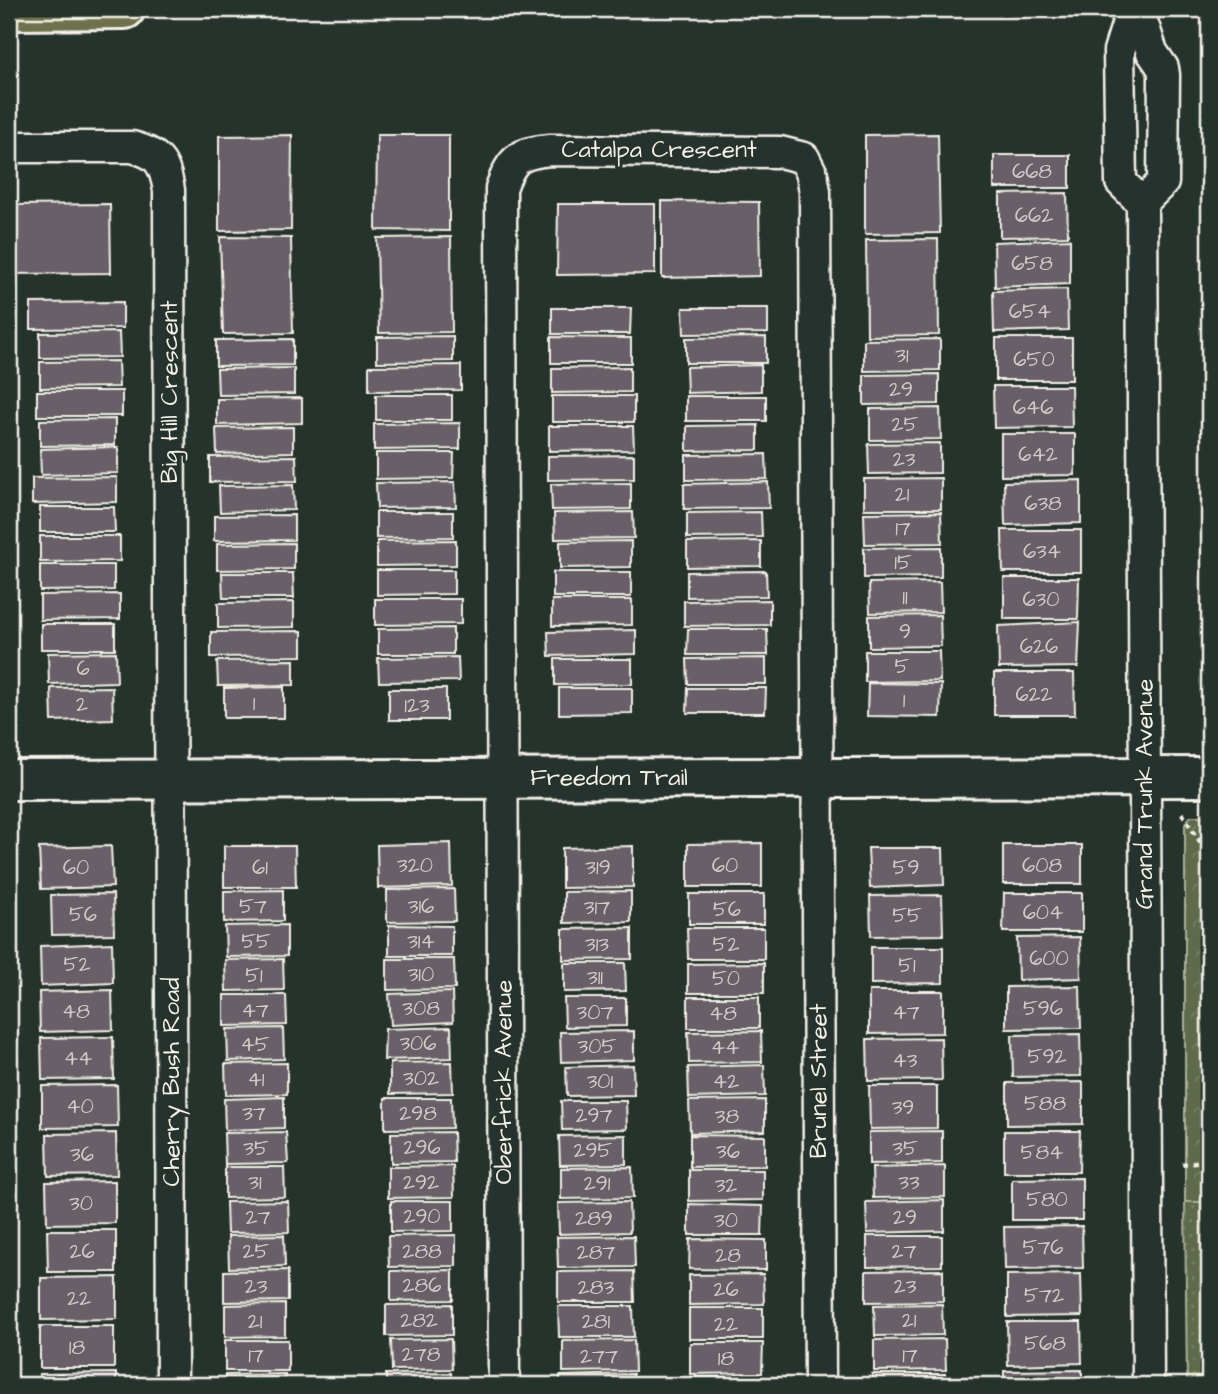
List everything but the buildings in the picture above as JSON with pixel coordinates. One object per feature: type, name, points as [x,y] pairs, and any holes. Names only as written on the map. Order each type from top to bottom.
[{"type":"main road","points":[[9,10],[125,9]]},
{"type":"street","points":[[1132,9],[1119,51],[1121,182],[1142,203],[1163,182],[1164,75],[1163,68],[1152,52],[1138,9]]},
{"type":"street","name":"Big Hill Crescent","points":[[9,147],[132,147],[151,152],[167,175],[171,780]]},
{"type":"street","name":"Catalpa Crescent","points":[[502,779],[501,188],[506,173],[516,160],[528,152],[550,150],[767,151],[793,153],[804,158],[810,165],[815,192],[818,777]]},
{"type":"street","name":"Grand Trunk Avenue","points":[[1142,203],[1148,1385]]},
{"type":"street","name":"Brunel Street","points":[[818,777],[820,1385]]},
{"type":"street","name":"Freedom Trail","points":[[9,780],[1209,777]]},
{"type":"street","name":"Oberfrick Avenue","points":[[502,779],[504,1385]]},
{"type":"street","name":"Cherry Bush Road","points":[[171,780],[172,1385]]},
{"type":"path","points":[[1182,813],[1209,856]]},
{"type":"path","points":[[1182,1164],[1209,1160]]},
{"type":"green space","points":[[1191,816],[1209,816],[1209,1202],[1185,1202],[1185,823]]},
{"type":"green space","points":[[1185,1202],[1209,1202],[1209,1385],[1187,1385]]}]
